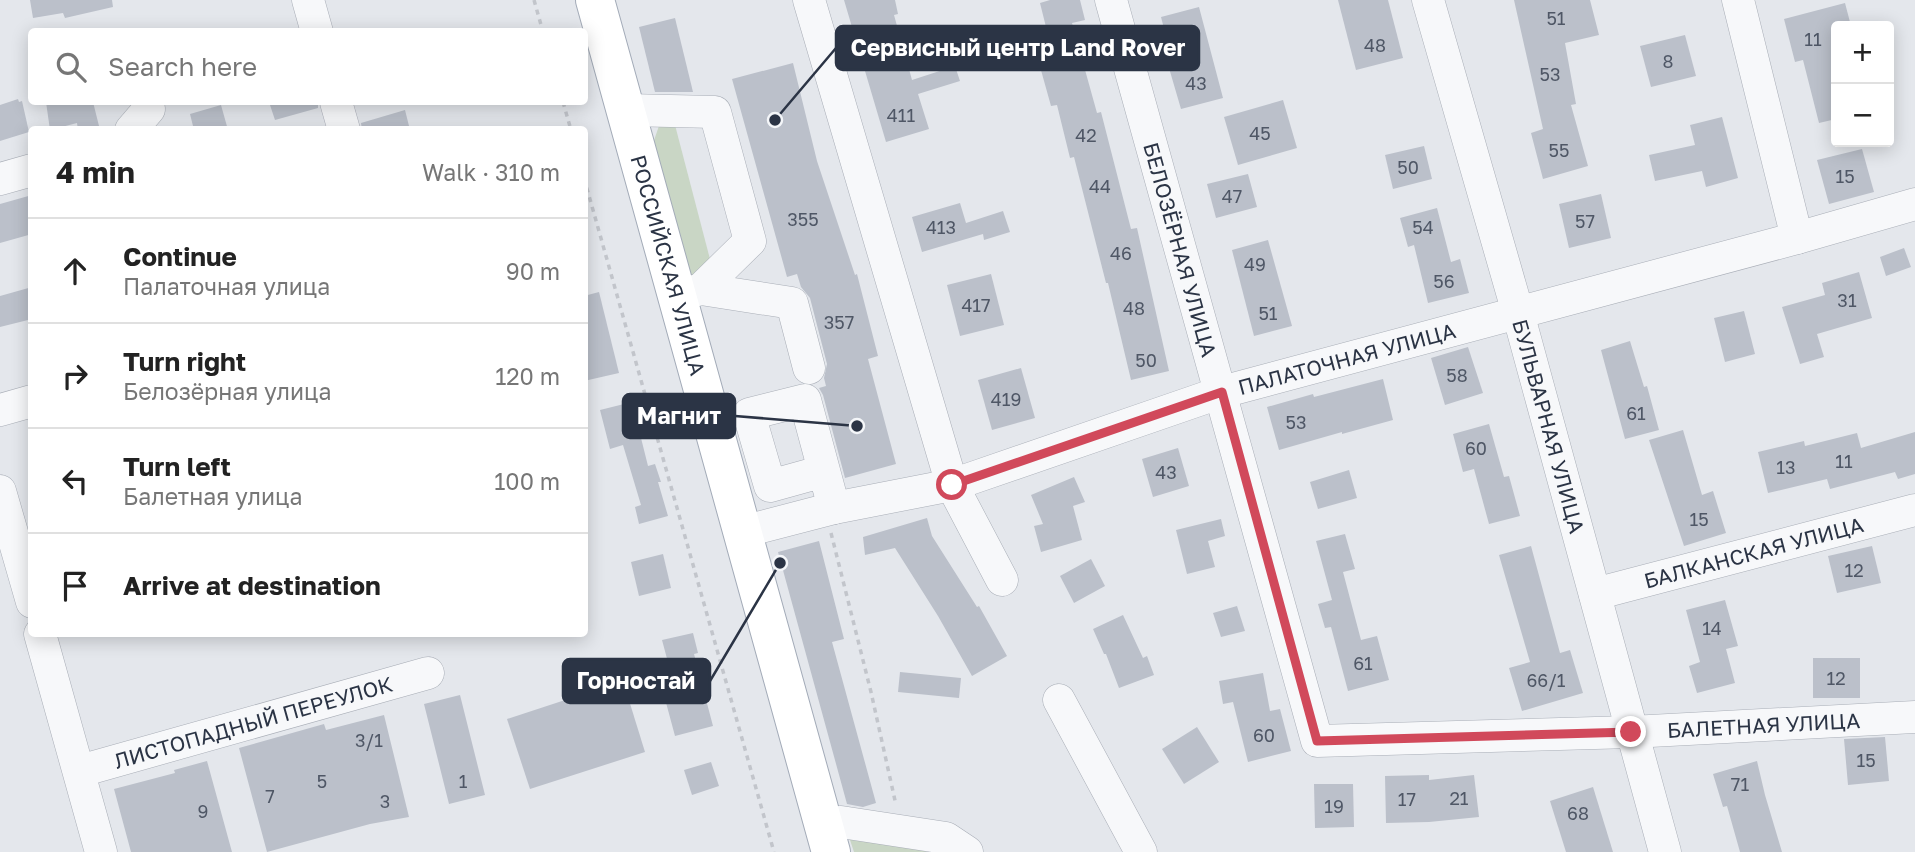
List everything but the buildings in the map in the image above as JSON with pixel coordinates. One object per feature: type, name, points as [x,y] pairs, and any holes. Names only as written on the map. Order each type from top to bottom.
[{"type":"main road","points":[[567,0],[575,28]]},
{"type":"main road","name":"РОССИЙСКАЯ УЛИЦА","points":[[595,0],[626,110],[689,292],[729,536]]},
{"type":"main road","name":"РОССИЙСКАЯ УЛИЦА","points":[[588,73],[819,842]]},
{"type":"street","points":[[308,0],[316,28]]},
{"type":"street","points":[[809,0],[952,485],[1002,580]]},
{"type":"street","name":"БЕЛОЗЁРНАЯ УЛИЦА","points":[[1111,0],[1317,741]]},
{"type":"street","name":"БУЛЬВАРНАЯ УЛИЦА","points":[[1428,0],[1518,313],[1665,852]]},
{"type":"street","points":[[1738,0],[1797,239]]},
{"type":"street","points":[[337,105],[343,126]]},
{"type":"street","points":[[626,110],[715,112],[750,241],[689,292]]},
{"type":"street","points":[[0,179],[28,171]]},
{"type":"street","name":"ПАЛАТОЧНАЯ УЛИЦА","points":[[729,536],[830,509],[952,485],[1222,392],[1797,239],[1915,204]]},
{"type":"street","points":[[689,292],[792,303],[809,368]]},
{"type":"street","points":[[0,411],[28,402]]},
{"type":"street","points":[[824,471],[830,509]]},
{"type":"street","points":[[0,491],[28,588]]},
{"type":"street","name":"БАЛКАНСКАЯ УЛИЦА","points":[[1595,594],[1915,510]]},
{"type":"street","points":[[41,637],[101,852]]},
{"type":"street","name":"ЛИСТОПАДНЫЙ ПЕРЕУЛОК","points":[[79,771],[428,674]]},
{"type":"street","points":[[1059,700],[1141,852]]},
{"type":"street","name":"БАЛЕТНАЯ УЛИЦА","points":[[1317,741],[1631,732],[1915,717]]},
{"type":"street","points":[[819,842],[841,822],[946,838],[966,852]]},
{"type":"path","points":[[534,0],[542,28]]},
{"type":"path","points":[[564,105],[570,126]]},
{"type":"path","points":[[588,192],[774,852]]},
{"type":"path","points":[[830,509],[901,831]]},
{"type":"green space","points":[[660,123],[675,125],[711,263],[702,276],[688,277],[651,149]]},
{"type":"green space","points":[[848,834],[929,852],[854,852]]},
{"type":"place","name":"Сервисный центр Land Rover","points":[[775,120]]},
{"type":"place","name":"Магнит","points":[[857,426]]},
{"type":"place","name":"Горностай","points":[[780,563]]},
{"type":"route","points":[[952,485],[1222,392],[1317,741],[1631,732]]}]
